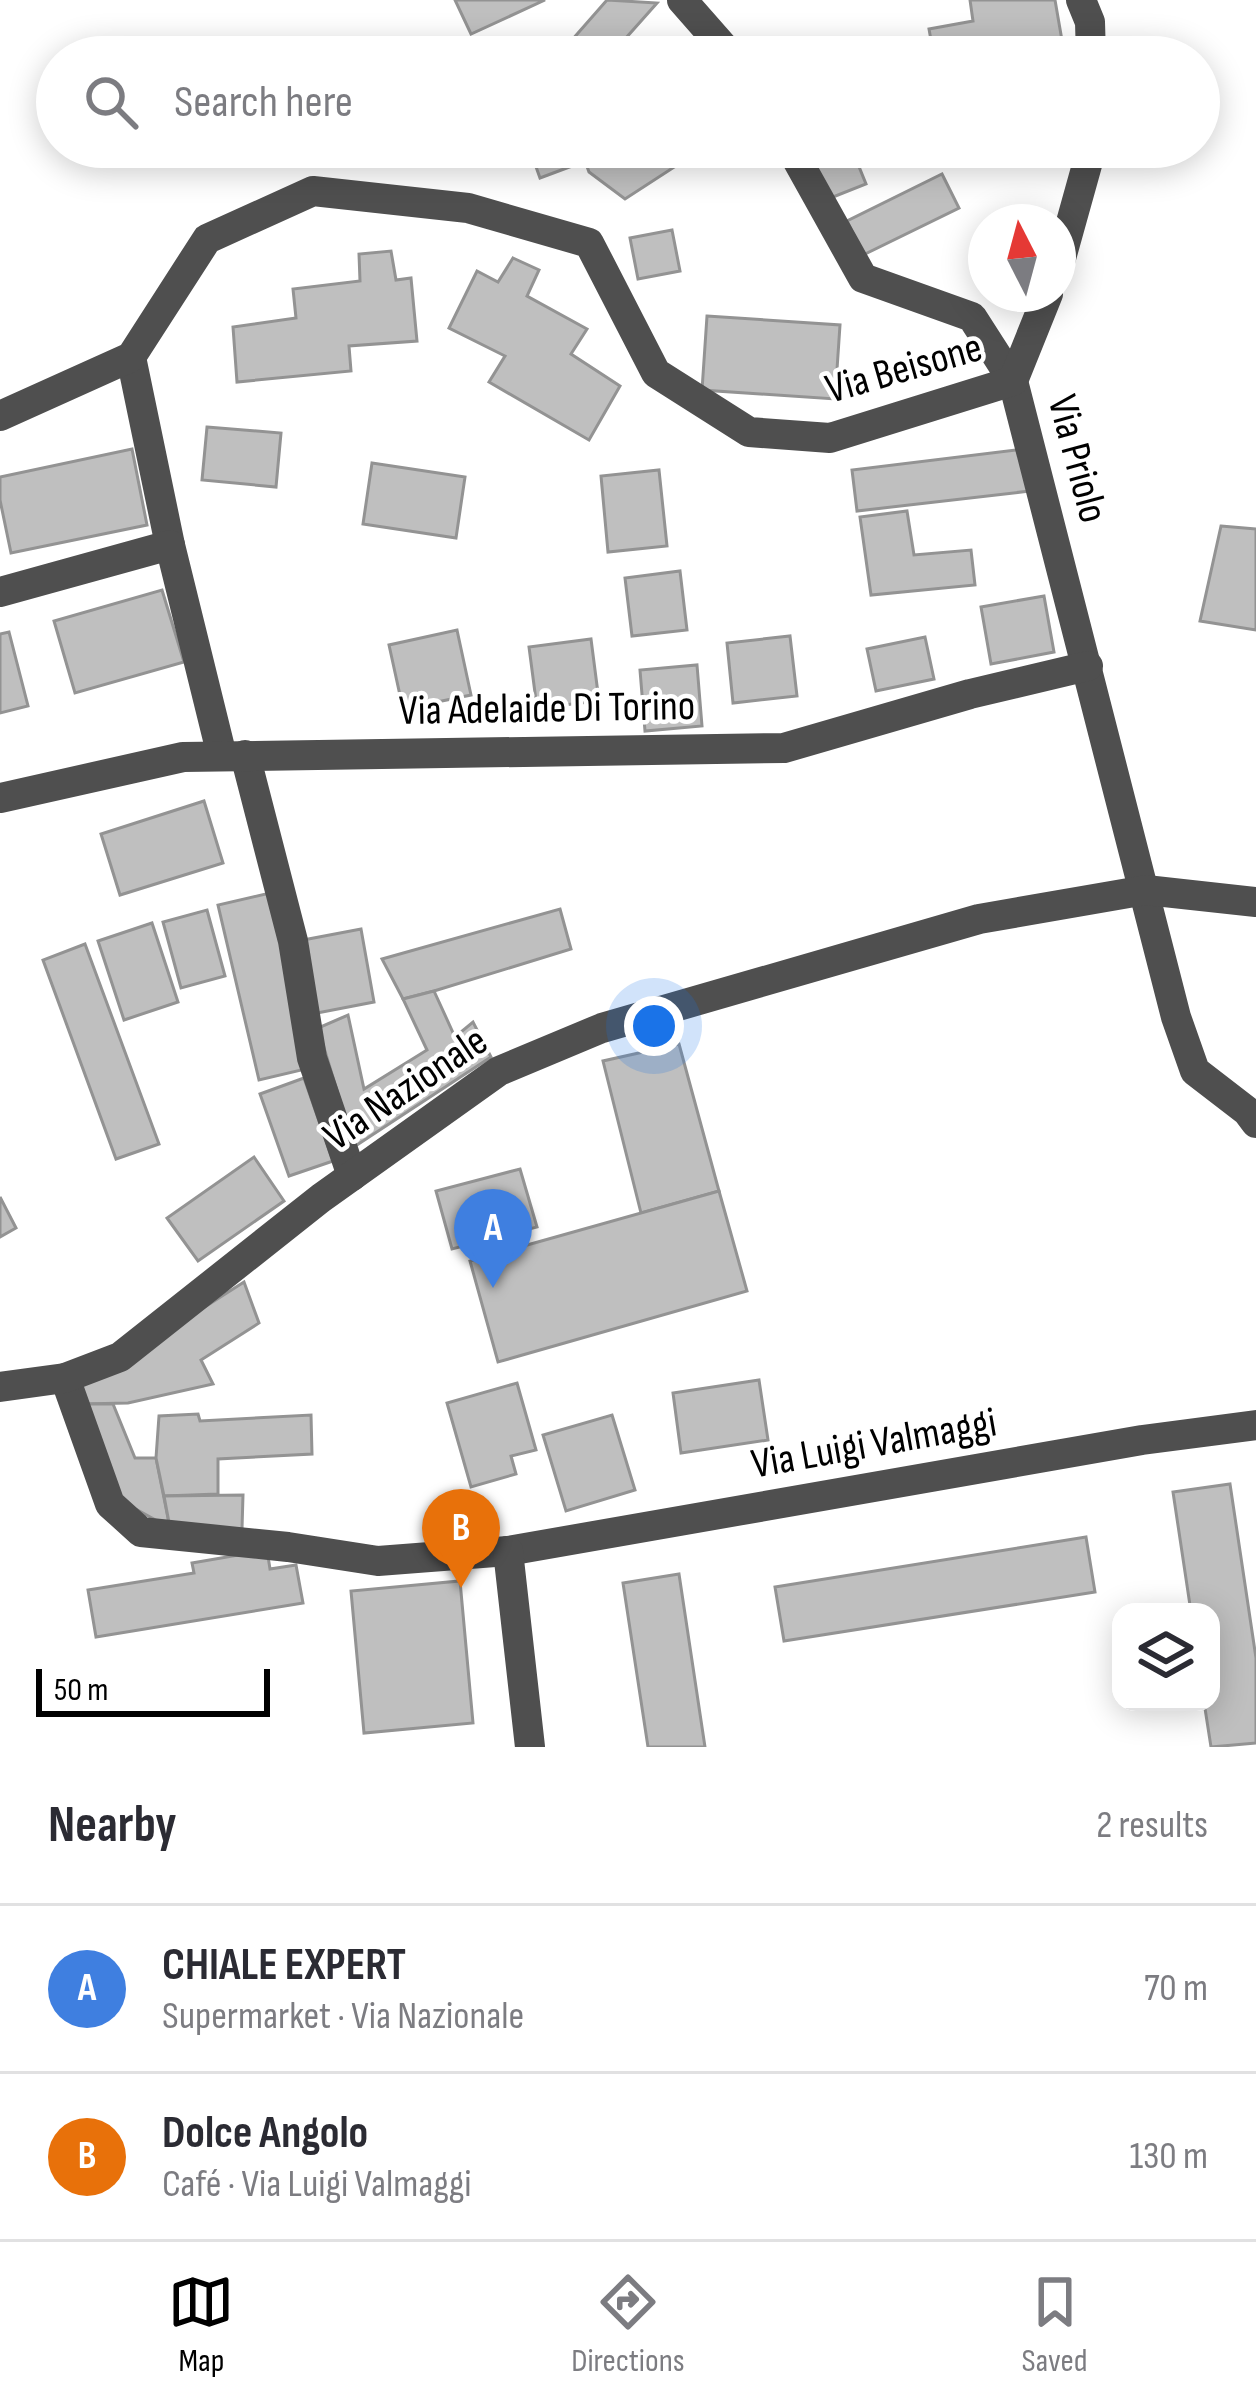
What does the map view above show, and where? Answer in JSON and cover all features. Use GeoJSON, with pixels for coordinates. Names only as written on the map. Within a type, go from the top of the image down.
{"type":"FeatureCollection","features":[{"type":"Feature","properties":{"kind":"street"},"geometry":{"type":"LineString","coordinates":[[682,0],[714,36]]}},
{"type":"Feature","properties":{"kind":"street"},"geometry":{"type":"LineString","coordinates":[[1081,0],[1090,36]]}},
{"type":"Feature","properties":{"kind":"street","name":"Via Priolo"},"geometry":{"type":"LineString","coordinates":[[802,168],[863,278],[972,317],[1013,381],[1176,1017],[1195,1071],[1256,1123]]}},
{"type":"Feature","properties":{"kind":"street"},"geometry":{"type":"LineString","coordinates":[[1076,204],[1085,168]]}},
{"type":"Feature","properties":{"kind":"street","name":"Via Beisone"},"geometry":{"type":"LineString","coordinates":[[131,357],[207,238],[314,191],[468,208],[589,243],[656,373],[748,432],[830,438],[1013,381]]}},
{"type":"Feature","properties":{"kind":"street"},"geometry":{"type":"LineString","coordinates":[[1013,381],[1041,312]]}},
{"type":"Feature","properties":{"kind":"street"},"geometry":{"type":"LineString","coordinates":[[0,416],[131,357],[170,545],[293,941],[313,1058],[352,1176]]}},
{"type":"Feature","properties":{"kind":"street"},"geometry":{"type":"LineString","coordinates":[[0,592],[170,545]]}},
{"type":"Feature","properties":{"kind":"street","name":"Via Adelaide Di Torino"},"geometry":{"type":"LineString","coordinates":[[0,798],[183,757],[784,748],[970,694],[1088,666]]}},
{"type":"Feature","properties":{"kind":"street","name":"Via Nazionale"},"geometry":{"type":"LineString","coordinates":[[0,1387],[65,1378],[120,1357],[352,1176],[500,1071],[602,1028],[979,919],[1146,890],[1256,902]]}},
{"type":"Feature","properties":{"kind":"street","name":"Via Luigi Valmaggi"},"geometry":{"type":"LineString","coordinates":[[65,1378],[110,1504],[141,1532],[378,1562],[508,1551],[1119,1444],[1256,1425]]}},
{"type":"Feature","properties":{"kind":"street"},"geometry":{"type":"LineString","coordinates":[[508,1551],[530,1747]]}},
{"type":"Feature","properties":{"kind":"building"},"geometry":{"type":"Polygon","coordinates":[[[455,0],[545,0],[471,34],[455,0]]]}},
{"type":"Feature","properties":{"kind":"building"},"geometry":{"type":"Polygon","coordinates":[[[607,0],[657,3],[628,36],[575,36],[607,0]]]}},
{"type":"Feature","properties":{"kind":"building"},"geometry":{"type":"Polygon","coordinates":[[[970,0],[1055,0],[1061,36],[930,36],[929,29],[973,21],[970,0]]]}},
{"type":"Feature","properties":{"kind":"building"},"geometry":{"type":"Polygon","coordinates":[[[536,168],[567,168],[540,178],[536,168]]]}},
{"type":"Feature","properties":{"kind":"building"},"geometry":{"type":"Polygon","coordinates":[[[588,168],[673,168],[625,199],[588,168]]]}},
{"type":"Feature","properties":{"kind":"building"},"geometry":{"type":"Polygon","coordinates":[[[815,168],[860,168],[866,184],[828,199],[815,168]]]}},
{"type":"Feature","properties":{"kind":"building"},"geometry":{"type":"Polygon","coordinates":[[[942,174],[959,208],[863,255],[847,221],[942,174]]]}},
{"type":"Feature","properties":{"kind":"building"},"geometry":{"type":"Polygon","coordinates":[[[672,230],[680,271],[638,279],[630,238],[672,230]]]}},
{"type":"Feature","properties":{"kind":"building"},"geometry":{"type":"Polygon","coordinates":[[[391,251],[396,280],[411,278],[417,341],[349,346],[351,371],[237,382],[233,327],[296,318],[293,289],[360,281],[359,254],[391,251]]]}},
{"type":"Feature","properties":{"kind":"building"},"geometry":{"type":"Polygon","coordinates":[[[513,258],[539,270],[527,296],[587,329],[571,354],[620,386],[589,440],[489,382],[505,356],[449,328],[477,271],[498,282],[513,258]]]}},
{"type":"Feature","properties":{"kind":"building"},"geometry":{"type":"Polygon","coordinates":[[[707,316],[840,325],[835,399],[702,390],[707,316]]]}},
{"type":"Feature","properties":{"kind":"building"},"geometry":{"type":"Polygon","coordinates":[[[207,427],[281,433],[276,487],[202,480],[207,427]]]}},
{"type":"Feature","properties":{"kind":"building"},"geometry":{"type":"Polygon","coordinates":[[[132,449],[147,525],[11,553],[0,477],[132,449]]]}},
{"type":"Feature","properties":{"kind":"building"},"geometry":{"type":"Polygon","coordinates":[[[1025,449],[1030,491],[857,511],[852,470],[1025,449]]]}},
{"type":"Feature","properties":{"kind":"building"},"geometry":{"type":"Polygon","coordinates":[[[372,463],[465,477],[456,538],[363,524],[372,463]]]}},
{"type":"Feature","properties":{"kind":"building"},"geometry":{"type":"Polygon","coordinates":[[[659,470],[667,546],[608,552],[601,476],[659,470]]]}},
{"type":"Feature","properties":{"kind":"building"},"geometry":{"type":"Polygon","coordinates":[[[907,511],[914,555],[971,550],[975,585],[871,595],[860,517],[907,511]]]}},
{"type":"Feature","properties":{"kind":"building"},"geometry":{"type":"Polygon","coordinates":[[[1221,526],[1256,529],[1256,630],[1200,621],[1221,526]]]}},
{"type":"Feature","properties":{"kind":"building"},"geometry":{"type":"Polygon","coordinates":[[[680,571],[687,630],[632,636],[625,578],[680,571]]]}},
{"type":"Feature","properties":{"kind":"building"},"geometry":{"type":"Polygon","coordinates":[[[162,590],[184,662],[75,693],[54,621],[162,590]]]}},
{"type":"Feature","properties":{"kind":"building"},"geometry":{"type":"Polygon","coordinates":[[[1044,596],[1054,652],[991,664],[981,607],[1044,596]]]}},
{"type":"Feature","properties":{"kind":"building"},"geometry":{"type":"Polygon","coordinates":[[[457,630],[471,695],[403,709],[389,645],[457,630]]]}},
{"type":"Feature","properties":{"kind":"building"},"geometry":{"type":"Polygon","coordinates":[[[9,632],[28,706],[0,713],[0,634],[9,632]]]}},
{"type":"Feature","properties":{"kind":"building"},"geometry":{"type":"Polygon","coordinates":[[[790,636],[797,696],[733,703],[727,643],[790,636]]]}},
{"type":"Feature","properties":{"kind":"building"},"geometry":{"type":"Polygon","coordinates":[[[925,637],[934,679],[876,691],[867,649],[925,637]]]}},
{"type":"Feature","properties":{"kind":"building"},"geometry":{"type":"Polygon","coordinates":[[[591,639],[599,701],[537,708],[529,647],[591,639]]]}},
{"type":"Feature","properties":{"kind":"building"},"geometry":{"type":"Polygon","coordinates":[[[697,665],[702,726],[645,731],[640,670],[697,665]]]}},
{"type":"Feature","properties":{"kind":"building"},"geometry":{"type":"Polygon","coordinates":[[[204,801],[223,863],[120,895],[101,834],[204,801]]]}},
{"type":"Feature","properties":{"kind":"building"},"geometry":{"type":"Polygon","coordinates":[[[270,893],[310,1068],[259,1080],[218,905],[270,893]]]}},
{"type":"Feature","properties":{"kind":"building"},"geometry":{"type":"Polygon","coordinates":[[[560,909],[571,949],[434,991],[403,999],[382,959],[560,909]]]}},
{"type":"Feature","properties":{"kind":"building"},"geometry":{"type":"Polygon","coordinates":[[[207,910],[225,976],[181,988],[163,922],[207,910]]]}},
{"type":"Feature","properties":{"kind":"building"},"geometry":{"type":"Polygon","coordinates":[[[152,923],[178,1002],[124,1020],[98,941],[152,923]]]}},
{"type":"Feature","properties":{"kind":"building"},"geometry":{"type":"Polygon","coordinates":[[[361,929],[374,1002],[312,1014],[298,941],[361,929]]]}},
{"type":"Feature","properties":{"kind":"building"},"geometry":{"type":"Polygon","coordinates":[[[85,944],[159,1144],[116,1159],[43,960],[85,944]]]}},
{"type":"Feature","properties":{"kind":"building"},"geometry":{"type":"Polygon","coordinates":[[[434,991],[455,1037],[473,1022],[491,1057],[354,1147],[318,1028],[348,1015],[364,1089],[427,1050],[403,999],[434,991]]]}},
{"type":"Feature","properties":{"kind":"building"},"geometry":{"type":"Polygon","coordinates":[[[679,1044],[719,1191],[641,1213],[603,1061],[679,1044]]]}},
{"type":"Feature","properties":{"kind":"building"},"geometry":{"type":"Polygon","coordinates":[[[304,1078],[333,1161],[289,1176],[260,1094],[304,1078]]]}},
{"type":"Feature","properties":{"kind":"building"},"geometry":{"type":"Polygon","coordinates":[[[254,1157],[284,1201],[198,1261],[167,1218],[254,1157]]]}},
{"type":"Feature","properties":{"kind":"building"},"geometry":{"type":"Polygon","coordinates":[[[520,1169],[537,1227],[452,1249],[436,1191],[520,1169]]]}},
{"type":"Feature","properties":{"kind":"building"},"geometry":{"type":"Polygon","coordinates":[[[719,1191],[747,1291],[498,1362],[470,1261],[719,1191]]]}},
{"type":"Feature","properties":{"kind":"building"},"geometry":{"type":"Polygon","coordinates":[[[0,1197],[16,1228],[0,1237],[0,1197]]]}},
{"type":"Feature","properties":{"kind":"building"},"geometry":{"type":"Polygon","coordinates":[[[244,1282],[259,1323],[201,1360],[213,1384],[128,1403],[82,1404],[76,1389],[244,1282]]]}},
{"type":"Feature","properties":{"kind":"building"},"geometry":{"type":"Polygon","coordinates":[[[759,1380],[768,1440],[681,1453],[673,1393],[759,1380]]]}},
{"type":"Feature","properties":{"kind":"building"},"geometry":{"type":"Polygon","coordinates":[[[517,1383],[536,1450],[511,1456],[516,1474],[471,1487],[447,1403],[517,1383]]]}},
{"type":"Feature","properties":{"kind":"building"},"geometry":{"type":"Polygon","coordinates":[[[82,1404],[113,1404],[135,1458],[156,1458],[170,1528],[114,1497],[82,1404]]]}},
{"type":"Feature","properties":{"kind":"building"},"geometry":{"type":"Polygon","coordinates":[[[198,1414],[200,1421],[311,1415],[312,1454],[218,1459],[218,1494],[164,1496],[156,1458],[159,1416],[198,1414]]]}},
{"type":"Feature","properties":{"kind":"building"},"geometry":{"type":"Polygon","coordinates":[[[612,1415],[635,1490],[566,1511],[543,1435],[612,1415]]]}},
{"type":"Feature","properties":{"kind":"building"},"geometry":{"type":"Polygon","coordinates":[[[1230,1484],[1256,1658],[1256,1743],[1211,1747],[1205,1711],[1220,1711],[1220,1603],[1190,1603],[1173,1492],[1230,1484]]]}},
{"type":"Feature","properties":{"kind":"building"},"geometry":{"type":"Polygon","coordinates":[[[243,1495],[242,1529],[170,1528],[164,1496],[243,1495]]]}},
{"type":"Feature","properties":{"kind":"building"},"geometry":{"type":"Polygon","coordinates":[[[1086,1537],[1095,1592],[784,1641],[775,1587],[1086,1537]]]}},
{"type":"Feature","properties":{"kind":"building"},"geometry":{"type":"Polygon","coordinates":[[[267,1550],[270,1569],[296,1565],[303,1603],[96,1637],[88,1590],[194,1573],[192,1563],[267,1550]]]}},
{"type":"Feature","properties":{"kind":"building"},"geometry":{"type":"Polygon","coordinates":[[[679,1574],[705,1747],[648,1747],[623,1583],[679,1574]]]}},
{"type":"Feature","properties":{"kind":"building"},"geometry":{"type":"Polygon","coordinates":[[[460,1581],[473,1723],[364,1733],[351,1591],[460,1581]]]}},
{"type":"Feature","properties":{"kind":"place","name":"CHIALE EXPERT"},"geometry":{"type":"Point","coordinates":[493,1288]}},
{"type":"Feature","properties":{"kind":"place","name":"Dolce Angolo"},"geometry":{"type":"Point","coordinates":[461,1588]}}]}
